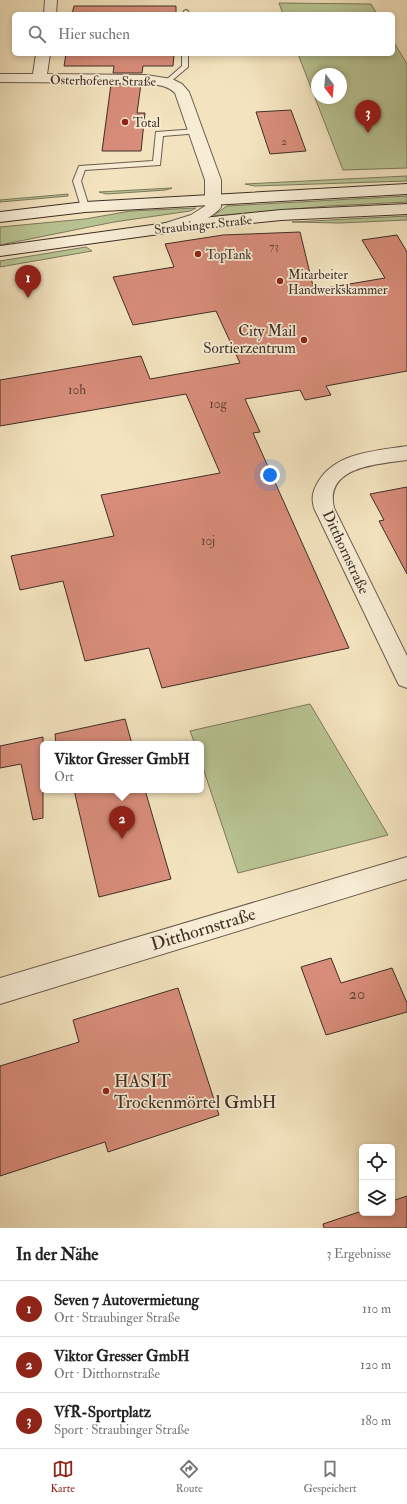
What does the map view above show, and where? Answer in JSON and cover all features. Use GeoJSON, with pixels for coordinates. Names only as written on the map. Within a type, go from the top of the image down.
{"type":"FeatureCollection","features":[{"type":"Feature","properties":{"kind":"street"},"geometry":{"type":"LineString","coordinates":[[50,12],[51,0]]}},
{"type":"Feature","properties":{"kind":"street","name":"Osterhofener Straße"},"geometry":{"type":"LineString","coordinates":[[38,78],[43,56]]}},
{"type":"Feature","properties":{"kind":"street","name":"Osterhofener Straße"},"geometry":{"type":"LineString","coordinates":[[0,78],[146,79],[167,82],[177,86],[182,92],[197,131],[213,180],[213,199]]}},
{"type":"Feature","properties":{"kind":"street","name":"Straubinger Straße"},"geometry":{"type":"LineString","coordinates":[[0,217],[85,207],[407,189]]}},
{"type":"Feature","properties":{"kind":"street"},"geometry":{"type":"LineString","coordinates":[[164,228],[187,222],[207,213],[213,207],[213,199]]}},
{"type":"Feature","properties":{"kind":"street","name":"Straubinger Straße"},"geometry":{"type":"LineString","coordinates":[[0,251],[164,228],[281,216],[407,209]]}},
{"type":"Feature","properties":{"kind":"street","name":"Ditthornstraße"},"geometry":{"type":"LineString","coordinates":[[407,453],[361,461],[344,466],[333,474],[326,482],[322,495],[324,508],[407,679]]}},
{"type":"Feature","properties":{"kind":"street","name":"Ditthornstraße"},"geometry":{"type":"LineString","coordinates":[[0,991],[407,868]]}},
{"type":"Feature","properties":{"kind":"lane"},"geometry":{"type":"LineString","coordinates":[[167,82],[185,67],[185,56]]}},
{"type":"Feature","properties":{"kind":"lane"},"geometry":{"type":"LineString","coordinates":[[85,207],[77,181],[82,168],[157,164],[158,134],[197,131]]}},
{"type":"Feature","properties":{"kind":"green space"},"geometry":{"type":"Polygon","coordinates":[[[279,3],[371,4],[376,12],[282,12],[279,3]]]}},
{"type":"Feature","properties":{"kind":"green space"},"geometry":{"type":"Polygon","coordinates":[[[395,44],[407,64],[407,168],[343,170],[317,104],[347,104],[347,68],[311,68],[311,88],[299,56],[395,56],[395,44]]]}},
{"type":"Feature","properties":{"kind":"green space"},"geometry":{"type":"Polygon","coordinates":[[[407,176],[407,181],[255,186],[245,184],[407,176]]]}},
{"type":"Feature","properties":{"kind":"green space"},"geometry":{"type":"Polygon","coordinates":[[[172,188],[166,190],[107,194],[99,192],[172,188]]]}},
{"type":"Feature","properties":{"kind":"green space"},"geometry":{"type":"Polygon","coordinates":[[[68,194],[68,196],[0,202],[0,200],[68,194]]]}},
{"type":"Feature","properties":{"kind":"green space"},"geometry":{"type":"Polygon","coordinates":[[[407,196],[407,202],[328,206],[214,215],[227,206],[407,196]]]}},
{"type":"Feature","properties":{"kind":"green space"},"geometry":{"type":"Polygon","coordinates":[[[196,208],[190,211],[114,222],[0,245],[0,227],[85,219],[131,211],[196,208]]]}},
{"type":"Feature","properties":{"kind":"green space"},"geometry":{"type":"Polygon","coordinates":[[[407,216],[407,220],[339,223],[292,222],[407,216]]]}},
{"type":"Feature","properties":{"kind":"green space"},"geometry":{"type":"Polygon","coordinates":[[[86,247],[92,251],[0,267],[0,261],[86,247]]]}},
{"type":"Feature","properties":{"kind":"green space"},"geometry":{"type":"Polygon","coordinates":[[[310,704],[388,835],[238,873],[204,771],[204,741],[194,741],[190,731],[310,704]]]}},
{"type":"Feature","properties":{"kind":"building"},"geometry":{"type":"Polygon","coordinates":[[[74,6],[176,6],[176,12],[72,12],[74,6]]]}},
{"type":"Feature","properties":{"kind":"building"},"geometry":{"type":"Polygon","coordinates":[[[66,56],[174,56],[173,66],[143,66],[142,73],[113,73],[114,66],[64,66],[66,56]]]}},
{"type":"Feature","properties":{"kind":"building"},"geometry":{"type":"Polygon","coordinates":[[[111,84],[141,84],[137,113],[145,113],[141,151],[102,151],[111,84]]]}},
{"type":"Feature","properties":{"kind":"building"},"geometry":{"type":"Polygon","coordinates":[[[291,110],[306,151],[270,154],[256,112],[291,110]]]}},
{"type":"Feature","properties":{"kind":"building"},"geometry":{"type":"Polygon","coordinates":[[[300,232],[314,290],[385,278],[362,240],[397,235],[407,252],[407,371],[326,386],[331,395],[305,400],[300,390],[245,399],[260,432],[253,433],[349,648],[162,688],[149,648],[85,661],[63,581],[20,590],[11,556],[114,536],[101,495],[220,473],[186,394],[0,426],[0,380],[141,356],[150,379],[240,363],[216,311],[133,325],[113,277],[174,267],[165,244],[223,235],[300,232]]]}},
{"type":"Feature","properties":{"kind":"building"},"geometry":{"type":"Polygon","coordinates":[[[407,487],[407,574],[379,521],[384,520],[370,494],[407,487]]]}},
{"type":"Feature","properties":{"kind":"building"},"geometry":{"type":"Polygon","coordinates":[[[125,719],[131,741],[56,741],[55,734],[125,719]]]}},
{"type":"Feature","properties":{"kind":"building"},"geometry":{"type":"Polygon","coordinates":[[[43,737],[43,741],[40,741],[40,793],[43,793],[43,818],[33,820],[21,764],[0,768],[0,746],[43,737]]]}},
{"type":"Feature","properties":{"kind":"building"},"geometry":{"type":"Polygon","coordinates":[[[75,793],[146,793],[171,879],[99,897],[75,793]]]}},
{"type":"Feature","properties":{"kind":"building"},"geometry":{"type":"Polygon","coordinates":[[[331,958],[341,983],[392,968],[407,1003],[407,1012],[326,1035],[301,967],[331,958]]]}},
{"type":"Feature","properties":{"kind":"building","name":"HASIT Trockenmörtel GmbH"},"geometry":{"type":"Polygon","coordinates":[[[178,988],[219,1115],[108,1152],[105,1142],[0,1176],[0,1066],[79,1042],[73,1020],[178,988]]]}},
{"type":"Feature","properties":{"kind":"building"},"geometry":{"type":"Polygon","coordinates":[[[407,1196],[407,1228],[324,1228],[323,1224],[359,1212],[359,1216],[395,1216],[395,1200],[407,1196]]]}},
{"type":"Feature","properties":{"kind":"place","name":"Total"},"geometry":{"type":"Point","coordinates":[125,122]}},
{"type":"Feature","properties":{"kind":"place","name":"VfR-Sportplatz"},"geometry":{"type":"Point","coordinates":[368,133]}},
{"type":"Feature","properties":{"kind":"place","name":"TopTank"},"geometry":{"type":"Point","coordinates":[198,254]}},
{"type":"Feature","properties":{"kind":"place","name":"Mitarbeiter Handwerkskammer"},"geometry":{"type":"Point","coordinates":[280,281]}},
{"type":"Feature","properties":{"kind":"place","name":"Seven 7 Autovermietung"},"geometry":{"type":"Point","coordinates":[28,298]}},
{"type":"Feature","properties":{"kind":"place","name":"City Mail Sortierzentrum"},"geometry":{"type":"Point","coordinates":[304,340]}},
{"type":"Feature","properties":{"kind":"place","name":"Viktor Gresser GmbH"},"geometry":{"type":"Point","coordinates":[122,839]}},
{"type":"Feature","properties":{"kind":"place","name":"HASIT Trockenmörtel GmbH"},"geometry":{"type":"Point","coordinates":[106,1091]}}]}
